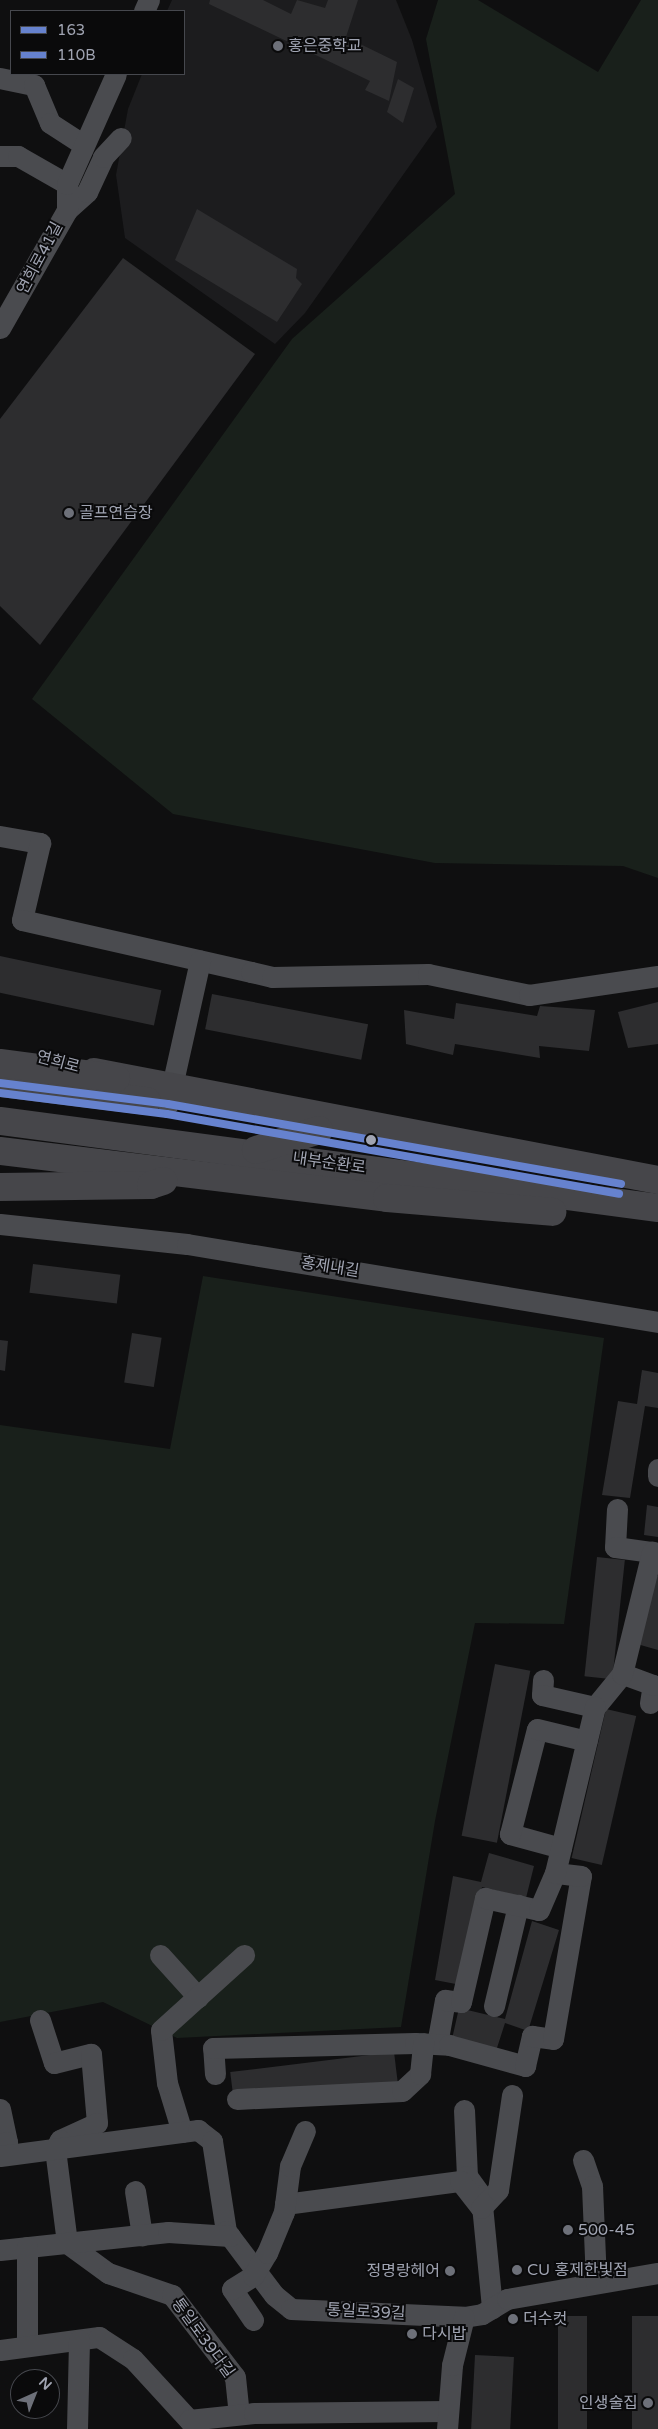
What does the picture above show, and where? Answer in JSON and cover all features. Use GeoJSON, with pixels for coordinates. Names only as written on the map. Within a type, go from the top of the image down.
{"type":"FeatureCollection","features":[{"type":"Feature","properties":{"kind":"main road","name":"연희로"},"geometry":{"type":"LineString","coordinates":[[0,1049],[116,1078]]}},
{"type":"Feature","properties":{"kind":"main road"},"geometry":{"type":"LineString","coordinates":[[0,1063],[116,1078],[170,1095],[658,1180]]}},
{"type":"Feature","properties":{"kind":"main road","name":"연희로"},"geometry":{"type":"LineString","coordinates":[[0,1083],[170,1095],[319,1130],[621,1184],[658,1202]]}},
{"type":"Feature","properties":{"kind":"main road","name":"내부순환로"},"geometry":{"type":"LineString","coordinates":[[0,1121],[658,1208]]}},
{"type":"Feature","properties":{"kind":"main road"},"geometry":{"type":"LineString","coordinates":[[0,1187],[151,1185],[319,1130]]}},
{"type":"Feature","properties":{"kind":"main road","name":"내부순환로"},"geometry":{"type":"LineString","coordinates":[[0,1151],[387,1198],[658,1223]]}},
{"type":"Feature","properties":{"kind":"street","name":"연희로41길"},"geometry":{"type":"LineString","coordinates":[[0,328],[67,210],[67,184],[116,75]]}},
{"type":"Feature","properties":{"kind":"street"},"geometry":{"type":"LineString","coordinates":[[0,78],[34,84],[50,123],[84,144]]}},
{"type":"Feature","properties":{"kind":"street"},"geometry":{"type":"LineString","coordinates":[[67,210],[88,192],[103,157],[121,138]]}},
{"type":"Feature","properties":{"kind":"street"},"geometry":{"type":"LineString","coordinates":[[0,156],[18,156],[67,184]]}},
{"type":"Feature","properties":{"kind":"street"},"geometry":{"type":"LineString","coordinates":[[0,836],[40,843],[22,920],[200,961],[272,976],[428,974],[529,995],[658,976]]}},
{"type":"Feature","properties":{"kind":"street"},"geometry":{"type":"LineString","coordinates":[[170,1095],[200,961]]}},
{"type":"Feature","properties":{"kind":"street","name":"홍제내길"},"geometry":{"type":"LineString","coordinates":[[0,1224],[187,1244],[658,1322]]}},
{"type":"Feature","properties":{"kind":"street"},"geometry":{"type":"LineString","coordinates":[[658,1469],[658,1476]]}},
{"type":"Feature","properties":{"kind":"street"},"geometry":{"type":"LineString","coordinates":[[237,2099],[402,2091],[420,2074],[445,2000],[461,2002],[485,1898],[539,1910],[555,1873],[595,1707],[622,1674],[655,1552],[615,1547],[617,1509]]}},
{"type":"Feature","properties":{"kind":"street"},"geometry":{"type":"LineString","coordinates":[[622,1674],[653,1685],[650,1703]]}},
{"type":"Feature","properties":{"kind":"street"},"geometry":{"type":"LineString","coordinates":[[543,1680],[542,1695],[595,1707]]}},
{"type":"Feature","properties":{"kind":"street"},"geometry":{"type":"LineString","coordinates":[[561,1848],[510,1834],[537,1729],[587,1740]]}},
{"type":"Feature","properties":{"kind":"street"},"geometry":{"type":"LineString","coordinates":[[215,2074],[213,2048],[430,2044],[525,2066],[532,2036],[554,2039],[581,1876],[555,1873]]}},
{"type":"Feature","properties":{"kind":"street"},"geometry":{"type":"LineString","coordinates":[[494,2006],[518,1905]]}},
{"type":"Feature","properties":{"kind":"street"},"geometry":{"type":"LineString","coordinates":[[160,1955],[198,1997]]}},
{"type":"Feature","properties":{"kind":"street"},"geometry":{"type":"LineString","coordinates":[[182,2132],[167,2083],[162,2030],[244,1955]]}},
{"type":"Feature","properties":{"kind":"street"},"geometry":{"type":"LineString","coordinates":[[40,2020],[54,2063],[91,2054],[97,2123],[60,2140],[55,2149],[68,2243]]}},
{"type":"Feature","properties":{"kind":"street"},"geometry":{"type":"LineString","coordinates":[[481,2208],[498,2190],[512,2095]]}},
{"type":"Feature","properties":{"kind":"street"},"geometry":{"type":"LineString","coordinates":[[0,2109],[7,2142],[0,2144]]}},
{"type":"Feature","properties":{"kind":"street"},"geometry":{"type":"LineString","coordinates":[[464,2110],[467,2176],[482,2195],[481,2208],[492,2308]]}},
{"type":"Feature","properties":{"kind":"street","name":"통일로39길"},"geometry":{"type":"LineString","coordinates":[[0,2156],[198,2130],[212,2141],[230,2236],[257,2269],[274,2295],[291,2309],[464,2317],[492,2308],[507,2299],[658,2273]]}},
{"type":"Feature","properties":{"kind":"street"},"geometry":{"type":"LineString","coordinates":[[253,2320],[232,2289],[257,2269],[285,2204],[290,2166],[305,2131]]}},
{"type":"Feature","properties":{"kind":"street"},"geometry":{"type":"LineString","coordinates":[[583,2160],[592,2186],[596,2283]]}},
{"type":"Feature","properties":{"kind":"street"},"geometry":{"type":"LineString","coordinates":[[285,2204],[460,2181],[481,2208]]}},
{"type":"Feature","properties":{"kind":"street"},"geometry":{"type":"LineString","coordinates":[[135,2191],[142,2235]]}},
{"type":"Feature","properties":{"kind":"street"},"geometry":{"type":"LineString","coordinates":[[0,2250],[142,2235],[230,2236]]}},
{"type":"Feature","properties":{"kind":"street","name":"통일로39다길"},"geometry":{"type":"LineString","coordinates":[[68,2243],[108,2273],[172,2295],[235,2377],[239,2414]]}},
{"type":"Feature","properties":{"kind":"street"},"geometry":{"type":"LineString","coordinates":[[27,2247],[27,2346]]}},
{"type":"Feature","properties":{"kind":"street"},"geometry":{"type":"LineString","coordinates":[[0,2350],[99,2337],[133,2359],[188,2420],[239,2414],[448,2420],[464,2317]]}},
{"type":"Feature","properties":{"kind":"street"},"geometry":{"type":"LineString","coordinates":[[76,2429],[80,2340]]}},
{"type":"Feature","properties":{"kind":"shaded area"},"geometry":{"type":"Polygon","coordinates":[[[172,0],[396,0],[412,40],[437,127],[305,313],[275,344],[125,238],[116,175],[128,109],[142,75],[185,75],[185,10],[167,10],[172,0]]]}},
{"type":"Feature","properties":{"kind":"shaded area"},"geometry":{"type":"Polygon","coordinates":[[[438,0],[478,0],[598,72],[641,0],[658,0],[658,878],[623,866],[435,863],[173,814],[32,699],[292,339],[455,194],[426,39],[438,0]]]}},
{"type":"Feature","properties":{"kind":"shaded area"},"geometry":{"type":"Polygon","coordinates":[[[203,1276],[604,1338],[564,1624],[475,1623],[435,1821],[401,2027],[177,2038],[103,2002],[0,2022],[0,1425],[170,1449],[203,1276]]]}},
{"type":"Feature","properties":{"kind":"building"},"geometry":{"type":"Polygon","coordinates":[[[210,0],[263,0],[291,14],[297,0],[325,8],[328,0],[358,0],[346,37],[397,62],[389,101],[365,90],[370,81],[209,4],[210,0]]]}},
{"type":"Feature","properties":{"kind":"building"},"geometry":{"type":"Polygon","coordinates":[[[398,79],[414,88],[403,123],[387,112],[398,79]]]}},
{"type":"Feature","properties":{"kind":"building"},"geometry":{"type":"Polygon","coordinates":[[[197,209],[297,269],[296,278],[302,284],[277,322],[175,260],[197,209]]]}},
{"type":"Feature","properties":{"kind":"building","name":"골프연습장"},"geometry":{"type":"Polygon","coordinates":[[[123,258],[255,354],[40,645],[0,606],[0,419],[123,258]]]}},
{"type":"Feature","properties":{"kind":"building"},"geometry":{"type":"Polygon","coordinates":[[[0,956],[161,990],[154,1026],[0,993],[0,956]]]}},
{"type":"Feature","properties":{"kind":"building"},"geometry":{"type":"Polygon","coordinates":[[[212,994],[368,1024],[361,1060],[205,1029],[212,994]]]}},
{"type":"Feature","properties":{"kind":"building"},"geometry":{"type":"Polygon","coordinates":[[[658,1002],[658,1044],[628,1048],[618,1012],[658,1002]]]}},
{"type":"Feature","properties":{"kind":"building"},"geometry":{"type":"Polygon","coordinates":[[[456,1003],[537,1016],[540,1006],[595,1010],[589,1051],[539,1046],[540,1058],[455,1044],[453,1055],[406,1044],[404,1010],[454,1019],[456,1003]]]}},
{"type":"Feature","properties":{"kind":"building"},"geometry":{"type":"Polygon","coordinates":[[[33,1264],[120,1275],[117,1304],[29,1293],[33,1264]]]}},
{"type":"Feature","properties":{"kind":"building"},"geometry":{"type":"Polygon","coordinates":[[[132,1333],[162,1338],[154,1387],[124,1382],[132,1333]]]}},
{"type":"Feature","properties":{"kind":"building"},"geometry":{"type":"Polygon","coordinates":[[[0,1340],[8,1341],[5,1371],[0,1370],[0,1340]]]}},
{"type":"Feature","properties":{"kind":"building"},"geometry":{"type":"Polygon","coordinates":[[[642,1370],[658,1373],[658,1408],[645,1406],[630,1498],[602,1495],[618,1401],[637,1404],[642,1370]]]}},
{"type":"Feature","properties":{"kind":"building"},"geometry":{"type":"Polygon","coordinates":[[[647,1505],[658,1507],[658,1537],[644,1535],[647,1505]]]}},
{"type":"Feature","properties":{"kind":"building"},"geometry":{"type":"Polygon","coordinates":[[[597,1557],[625,1560],[612,1679],[584,1676],[597,1557]]]}},
{"type":"Feature","properties":{"kind":"building"},"geometry":{"type":"Polygon","coordinates":[[[655,1575],[658,1576],[658,1650],[637,1644],[655,1575]]]}},
{"type":"Feature","properties":{"kind":"building"},"geometry":{"type":"Polygon","coordinates":[[[495,1664],[530,1671],[497,1843],[462,1836],[495,1664]]]}},
{"type":"Feature","properties":{"kind":"building"},"geometry":{"type":"Polygon","coordinates":[[[606,1709],[636,1716],[602,1865],[572,1858],[606,1709]]]}},
{"type":"Feature","properties":{"kind":"building"},"geometry":{"type":"Polygon","coordinates":[[[489,1853],[534,1866],[526,1898],[482,1887],[461,1985],[435,1980],[453,1876],[481,1882],[489,1853]]]}},
{"type":"Feature","properties":{"kind":"building"},"geometry":{"type":"Polygon","coordinates":[[[532,1921],[559,1930],[528,2031],[505,2023],[496,2051],[452,2039],[459,2008],[505,2019],[532,1921]]]}},
{"type":"Feature","properties":{"kind":"building"},"geometry":{"type":"Polygon","coordinates":[[[394,2052],[398,2083],[234,2103],[230,2072],[394,2052]]]}},
{"type":"Feature","properties":{"kind":"building"},"geometry":{"type":"Polygon","coordinates":[[[558,2316],[587,2316],[587,2429],[558,2429],[558,2316]]]}},
{"type":"Feature","properties":{"kind":"building"},"geometry":{"type":"Polygon","coordinates":[[[632,2316],[658,2316],[658,2429],[632,2429],[632,2316]]]}},
{"type":"Feature","properties":{"kind":"building"},"geometry":{"type":"Polygon","coordinates":[[[475,2355],[514,2357],[510,2429],[471,2429],[475,2355]]]}},
{"type":"Feature","properties":{"kind":"transit line","name":"163"},"geometry":{"type":"LineString","coordinates":[[0,1083],[168,1104],[621,1184]]}},
{"type":"Feature","properties":{"kind":"transit line","name":"110B"},"geometry":{"type":"LineString","coordinates":[[0,1093],[167,1114],[619,1194]]}},
{"type":"Feature","properties":{"kind":"place","name":"홍은중학교"},"geometry":{"type":"Point","coordinates":[278,46]}},
{"type":"Feature","properties":{"kind":"place","name":"골프연습장"},"geometry":{"type":"Point","coordinates":[69,513]}},
{"type":"Feature","properties":{"kind":"place","name":"500-45"},"geometry":{"type":"Point","coordinates":[568,2230]}},
{"type":"Feature","properties":{"kind":"place","name":"CU 홍제한빛점"},"geometry":{"type":"Point","coordinates":[517,2270]}},
{"type":"Feature","properties":{"kind":"place","name":"정명랑헤어"},"geometry":{"type":"Point","coordinates":[450,2271]}},
{"type":"Feature","properties":{"kind":"place","name":"더수컷"},"geometry":{"type":"Point","coordinates":[513,2319]}},
{"type":"Feature","properties":{"kind":"place","name":"다시밥"},"geometry":{"type":"Point","coordinates":[412,2334]}},
{"type":"Feature","properties":{"kind":"place","name":"인생술집"},"geometry":{"type":"Point","coordinates":[648,2403]}}]}
